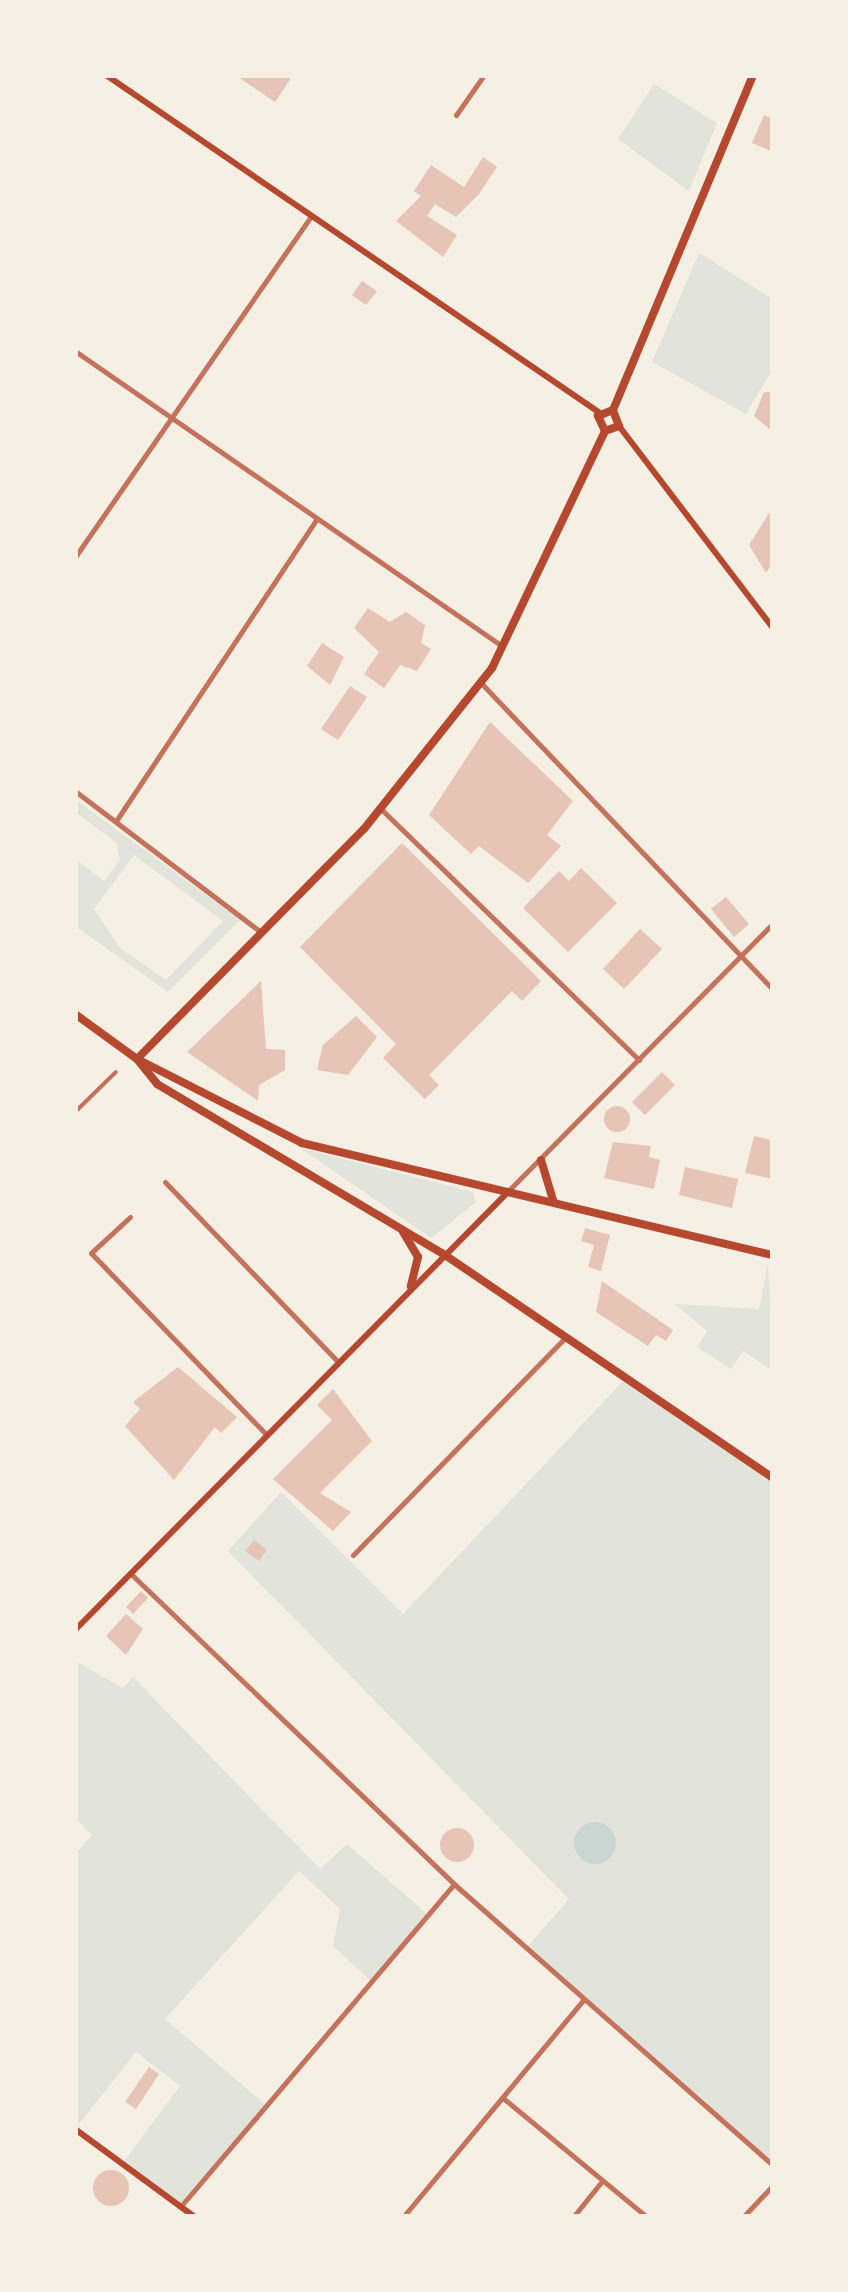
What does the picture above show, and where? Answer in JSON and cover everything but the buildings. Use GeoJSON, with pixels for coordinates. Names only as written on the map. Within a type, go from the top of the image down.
{"type":"FeatureCollection","features":[{"type":"Feature","properties":{"kind":"main road"},"geometry":{"type":"LineString","coordinates":[[106,75],[600,413],[605,431],[504,647],[482,684],[381,809],[137,1059]]}},
{"type":"Feature","properties":{"kind":"main road"},"geometry":{"type":"LineString","coordinates":[[753,75],[613,410],[619,426],[770,616],[773,628]]}},
{"type":"Feature","properties":{"kind":"main road"},"geometry":{"type":"LineString","coordinates":[[600,413],[613,410]]}},
{"type":"Feature","properties":{"kind":"main road"},"geometry":{"type":"LineString","coordinates":[[605,431],[619,426]]}},
{"type":"Feature","properties":{"kind":"main road"},"geometry":{"type":"LineString","coordinates":[[75,1014],[137,1059],[302,1143],[773,1255]]}},
{"type":"Feature","properties":{"kind":"main road"},"geometry":{"type":"LineString","coordinates":[[137,1059],[157,1084],[442,1253],[773,1478]]}},
{"type":"Feature","properties":{"kind":"main road"},"geometry":{"type":"LineString","coordinates":[[540,1160],[540,1181],[556,1204]]}},
{"type":"Feature","properties":{"kind":"main road"},"geometry":{"type":"LineString","coordinates":[[75,1630],[442,1253],[508,1192]]}},
{"type":"Feature","properties":{"kind":"main road"},"geometry":{"type":"LineString","coordinates":[[397,1225],[418,1258],[410,1286]]}},
{"type":"Feature","properties":{"kind":"main road"},"geometry":{"type":"LineString","coordinates":[[75,2130],[194,2217]]}},
{"type":"Feature","properties":{"kind":"street"},"geometry":{"type":"LineString","coordinates":[[456,115],[484,75]]}},
{"type":"Feature","properties":{"kind":"street"},"geometry":{"type":"LineString","coordinates":[[75,557],[310,216]]}},
{"type":"Feature","properties":{"kind":"street"},"geometry":{"type":"LineString","coordinates":[[75,351],[504,647]]}},
{"type":"Feature","properties":{"kind":"street"},"geometry":{"type":"LineString","coordinates":[[116,822],[316,519]]}},
{"type":"Feature","properties":{"kind":"street"},"geometry":{"type":"LineString","coordinates":[[482,684],[773,990]]}},
{"type":"Feature","properties":{"kind":"street"},"geometry":{"type":"LineString","coordinates":[[75,791],[261,932]]}},
{"type":"Feature","properties":{"kind":"street"},"geometry":{"type":"LineString","coordinates":[[381,809],[638,1060]]}},
{"type":"Feature","properties":{"kind":"street"},"geometry":{"type":"LineString","coordinates":[[508,1192],[773,923]]}},
{"type":"Feature","properties":{"kind":"street"},"geometry":{"type":"LineString","coordinates":[[75,1112],[116,1072]]}},
{"type":"Feature","properties":{"kind":"street"},"geometry":{"type":"LineString","coordinates":[[165,1182],[337,1361]]}},
{"type":"Feature","properties":{"kind":"street"},"geometry":{"type":"LineString","coordinates":[[130,1217],[91,1253],[266,1434]]}},
{"type":"Feature","properties":{"kind":"street"},"geometry":{"type":"LineString","coordinates":[[353,1555],[566,1337]]}},
{"type":"Feature","properties":{"kind":"street"},"geometry":{"type":"LineString","coordinates":[[131,1574],[454,1884],[773,2166]]}},
{"type":"Feature","properties":{"kind":"street"},"geometry":{"type":"LineString","coordinates":[[180,2206],[454,1884]]}},
{"type":"Feature","properties":{"kind":"street"},"geometry":{"type":"LineString","coordinates":[[403,2217],[584,2000]]}},
{"type":"Feature","properties":{"kind":"street"},"geometry":{"type":"LineString","coordinates":[[502,2097],[647,2217]]}},
{"type":"Feature","properties":{"kind":"street"},"geometry":{"type":"LineString","coordinates":[[572,2217],[602,2181]]}},
{"type":"Feature","properties":{"kind":"street"},"geometry":{"type":"LineString","coordinates":[[743,2217],[773,2185]]}},
{"type":"Feature","properties":{"kind":"shaded area"},"geometry":{"type":"Polygon","coordinates":[[[654,84],[717,123],[689,191],[618,139],[654,84]]]}},
{"type":"Feature","properties":{"kind":"shaded area"},"geometry":{"type":"Polygon","coordinates":[[[699,253],[773,299],[773,368],[746,414],[652,362],[699,253]]]}},
{"type":"Feature","properties":{"kind":"shaded area"},"geometry":{"type":"Polygon","coordinates":[[[75,799],[240,920],[168,992],[75,926],[75,859],[104,881],[120,860],[116,842],[75,812],[75,799]],[[134,855],[94,909],[120,948],[166,980],[223,921],[134,855]]]}},
{"type":"Feature","properties":{"kind":"shaded area"},"geometry":{"type":"Polygon","coordinates":[[[300,1148],[473,1192],[476,1202],[431,1238],[300,1148]]]}},
{"type":"Feature","properties":{"kind":"shaded area"},"geometry":{"type":"Polygon","coordinates":[[[768,1264],[773,1371],[743,1351],[731,1369],[697,1347],[707,1331],[675,1304],[759,1309],[768,1264]]]}},
{"type":"Feature","properties":{"kind":"shaded area"},"geometry":{"type":"Polygon","coordinates":[[[626,1378],[773,1478],[773,2165],[527,1947],[569,1899],[228,1551],[281,1492],[403,1614],[626,1378]]]}},
{"type":"Feature","properties":{"kind":"shaded area"},"geometry":{"type":"Polygon","coordinates":[[[75,1661],[123,1688],[133,1677],[320,1869],[347,1844],[427,1914],[371,1981],[333,1946],[340,1909],[299,1871],[165,2019],[266,2105],[181,2206],[122,2164],[180,2086],[136,2052],[75,2129],[75,1854],[92,1835],[75,1818],[75,1661]]]}},
{"type":"Feature","properties":{"kind":"shaded area"},"geometry":{"type":"Polygon","coordinates":[[[595,1822],[610,1828],[616,1843],[610,1858],[595,1864],[580,1858],[574,1843],[580,1828],[595,1822]]]}}]}
